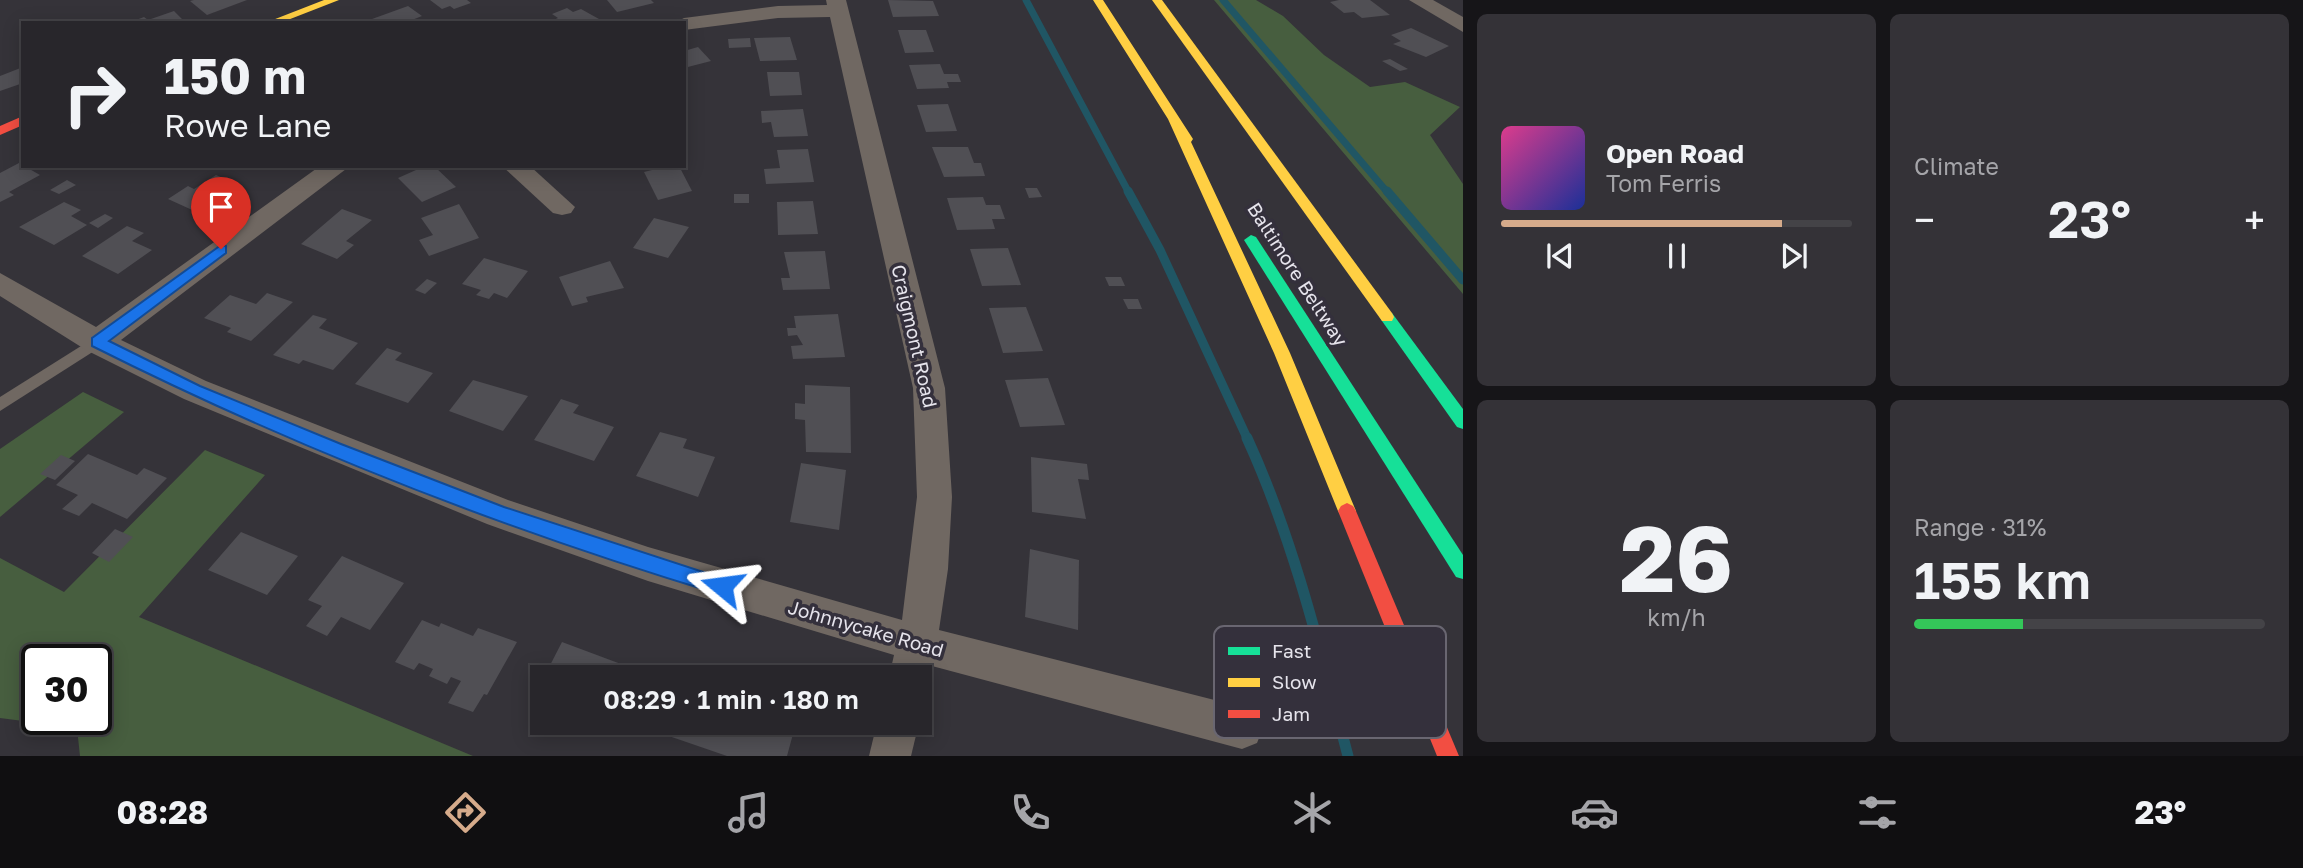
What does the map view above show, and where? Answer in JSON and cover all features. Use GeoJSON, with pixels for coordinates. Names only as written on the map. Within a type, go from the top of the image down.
{"type":"FeatureCollection","features":[{"type":"Feature","properties":{"kind":"main road"},"geometry":{"type":"LineString","coordinates":[[276,21],[334,0]]}},
{"type":"Feature","properties":{"kind":"main road","name":"Baltimore Beltway"},"geometry":{"type":"LineString","coordinates":[[1098,0],[1463,571]]}},
{"type":"Feature","properties":{"kind":"main road"},"geometry":{"type":"LineString","coordinates":[[1157,0],[1463,422]]}},
{"type":"Feature","properties":{"kind":"main road"},"geometry":{"type":"LineString","coordinates":[[1174,119],[1282,353],[1394,626]]}},
{"type":"Feature","properties":{"kind":"main road"},"geometry":{"type":"LineString","coordinates":[[0,131],[21,122]]}},
{"type":"Feature","properties":{"kind":"main road"},"geometry":{"type":"LineString","coordinates":[[1321,225],[1436,356]]}},
{"type":"Feature","properties":{"kind":"main road"},"geometry":{"type":"LineString","coordinates":[[1441,738],[1448,756]]}},
{"type":"Feature","properties":{"kind":"street"},"geometry":{"type":"LineString","coordinates":[[1419,0],[1463,26]]}},
{"type":"Feature","properties":{"kind":"street"},"geometry":{"type":"LineString","coordinates":[[686,24],[837,5]]}},
{"type":"Feature","properties":{"kind":"street","name":"Craigmont Road"},"geometry":{"type":"LineString","coordinates":[[837,5],[929,388],[937,441],[937,504],[913,660]]}},
{"type":"Feature","properties":{"kind":"street"},"geometry":{"type":"LineString","coordinates":[[97,342],[283,203],[335,168]]}},
{"type":"Feature","properties":{"kind":"street"},"geometry":{"type":"LineString","coordinates":[[516,168],[562,207]]}},
{"type":"Feature","properties":{"kind":"street","name":"Johnnycake Road"},"geometry":{"type":"LineString","coordinates":[[0,283],[97,342],[195,390],[500,513],[913,660],[1214,722]]}},
{"type":"Feature","properties":{"kind":"street"},"geometry":{"type":"LineString","coordinates":[[890,756],[895,735]]}},
{"type":"Feature","properties":{"kind":"lane"},"geometry":{"type":"LineString","coordinates":[[0,405],[97,342]]}},
{"type":"Feature","properties":{"kind":"green space"},"geometry":{"type":"Polygon","coordinates":[[[1214,0],[1256,0],[1283,16],[1324,55],[1370,87],[1405,82],[1460,107],[1430,135],[1463,184],[1463,294],[1214,0]]]}},
{"type":"Feature","properties":{"kind":"green space"},"geometry":{"type":"Polygon","coordinates":[[[83,392],[124,412],[0,517],[0,449],[83,392]]]}},
{"type":"Feature","properties":{"kind":"green space"},"geometry":{"type":"Polygon","coordinates":[[[205,450],[265,475],[139,617],[473,756],[80,756],[78,735],[112,735],[112,644],[21,644],[21,721],[0,718],[0,558],[64,592],[205,450]]]}},
{"type":"Feature","properties":{"kind":"building"},"geometry":{"type":"Polygon","coordinates":[[[247,0],[207,15],[190,1],[247,0]]]}},
{"type":"Feature","properties":{"kind":"building"},"geometry":{"type":"Polygon","coordinates":[[[430,0],[467,0],[471,3],[454,9],[450,6],[442,9],[430,0]]]}},
{"type":"Feature","properties":{"kind":"building"},"geometry":{"type":"Polygon","coordinates":[[[607,0],[651,0],[654,3],[617,12],[607,0]]]}},
{"type":"Feature","properties":{"kind":"building"},"geometry":{"type":"Polygon","coordinates":[[[888,0],[933,1],[939,16],[893,17],[888,0]]]}},
{"type":"Feature","properties":{"kind":"building"},"geometry":{"type":"Polygon","coordinates":[[[1370,0],[1390,15],[1362,18],[1354,12],[1344,13],[1330,2],[1370,0]]]}},
{"type":"Feature","properties":{"kind":"building"},"geometry":{"type":"Polygon","coordinates":[[[408,6],[422,16],[413,21],[372,19],[408,6]]]}},
{"type":"Feature","properties":{"kind":"building"},"geometry":{"type":"Polygon","coordinates":[[[567,8],[573,12],[581,9],[599,19],[551,21],[558,18],[552,14],[567,8]]]}},
{"type":"Feature","properties":{"kind":"building"},"geometry":{"type":"Polygon","coordinates":[[[174,11],[184,21],[133,21],[144,17],[148,20],[174,11]]]}},
{"type":"Feature","properties":{"kind":"building"},"geometry":{"type":"Polygon","coordinates":[[[1411,28],[1449,46],[1426,57],[1393,44],[1401,41],[1391,35],[1411,28]]]}},
{"type":"Feature","properties":{"kind":"building"},"geometry":{"type":"Polygon","coordinates":[[[898,30],[926,30],[934,52],[905,53],[898,30]]]}},
{"type":"Feature","properties":{"kind":"building"},"geometry":{"type":"Polygon","coordinates":[[[790,37],[797,60],[760,61],[754,38],[790,37]]]}},
{"type":"Feature","properties":{"kind":"building"},"geometry":{"type":"Polygon","coordinates":[[[750,38],[751,47],[729,48],[728,39],[750,38]]]}},
{"type":"Feature","properties":{"kind":"building"},"geometry":{"type":"Polygon","coordinates":[[[698,47],[711,61],[686,67],[686,50],[698,47]]]}},
{"type":"Feature","properties":{"kind":"building"},"geometry":{"type":"Polygon","coordinates":[[[1390,59],[1408,69],[1400,71],[1382,61],[1390,59]]]}},
{"type":"Feature","properties":{"kind":"building"},"geometry":{"type":"Polygon","coordinates":[[[940,64],[944,74],[958,74],[961,82],[947,82],[949,88],[917,89],[909,65],[940,64]]]}},
{"type":"Feature","properties":{"kind":"building"},"geometry":{"type":"Polygon","coordinates":[[[21,68],[21,84],[0,91],[0,76],[21,68]]]}},
{"type":"Feature","properties":{"kind":"building"},"geometry":{"type":"Polygon","coordinates":[[[767,72],[799,72],[802,95],[770,96],[767,72]]]}},
{"type":"Feature","properties":{"kind":"building"},"geometry":{"type":"Polygon","coordinates":[[[948,104],[957,131],[926,132],[917,105],[948,104]]]}},
{"type":"Feature","properties":{"kind":"building"},"geometry":{"type":"Polygon","coordinates":[[[803,109],[808,136],[774,137],[771,122],[762,123],[761,111],[803,109]]]}},
{"type":"Feature","properties":{"kind":"building"},"geometry":{"type":"Polygon","coordinates":[[[932,147],[968,147],[974,163],[981,163],[985,176],[944,177],[932,147]]]}},
{"type":"Feature","properties":{"kind":"building"},"geometry":{"type":"Polygon","coordinates":[[[808,149],[814,182],[766,184],[764,169],[780,168],[777,150],[808,149]]]}},
{"type":"Feature","properties":{"kind":"building"},"geometry":{"type":"Polygon","coordinates":[[[19,163],[21,168],[28,168],[40,175],[9,192],[14,195],[0,202],[0,173],[19,163]]]}},
{"type":"Feature","properties":{"kind":"building"},"geometry":{"type":"Polygon","coordinates":[[[420,168],[436,168],[456,187],[422,202],[398,178],[420,168]]]}},
{"type":"Feature","properties":{"kind":"building"},"geometry":{"type":"Polygon","coordinates":[[[660,168],[680,168],[692,191],[658,200],[644,172],[660,168]]]}},
{"type":"Feature","properties":{"kind":"building"},"geometry":{"type":"Polygon","coordinates":[[[216,175],[242,186],[201,214],[168,199],[188,186],[194,189],[216,175]]]}},
{"type":"Feature","properties":{"kind":"building"},"geometry":{"type":"Polygon","coordinates":[[[67,180],[76,185],[59,194],[50,190],[67,180]]]}},
{"type":"Feature","properties":{"kind":"building"},"geometry":{"type":"Polygon","coordinates":[[[1025,188],[1037,188],[1042,197],[1029,198],[1025,188]]]}},
{"type":"Feature","properties":{"kind":"building"},"geometry":{"type":"Polygon","coordinates":[[[734,194],[749,194],[749,203],[734,203],[734,194]]]}},
{"type":"Feature","properties":{"kind":"building"},"geometry":{"type":"Polygon","coordinates":[[[983,197],[986,205],[1000,205],[1005,219],[992,219],[995,229],[957,230],[947,198],[983,197]]]}},
{"type":"Feature","properties":{"kind":"building"},"geometry":{"type":"Polygon","coordinates":[[[813,201],[818,234],[778,235],[777,202],[813,201]]]}},
{"type":"Feature","properties":{"kind":"building"},"geometry":{"type":"Polygon","coordinates":[[[64,202],[81,210],[71,216],[87,225],[54,245],[19,227],[64,202]]]}},
{"type":"Feature","properties":{"kind":"building"},"geometry":{"type":"Polygon","coordinates":[[[459,204],[479,238],[429,256],[419,240],[433,235],[421,218],[459,204]]]}},
{"type":"Feature","properties":{"kind":"building"},"geometry":{"type":"Polygon","coordinates":[[[342,209],[372,220],[346,241],[354,245],[337,259],[301,244],[342,209]]]}},
{"type":"Feature","properties":{"kind":"building"},"geometry":{"type":"Polygon","coordinates":[[[105,214],[113,218],[98,228],[89,223],[105,214]]]}},
{"type":"Feature","properties":{"kind":"building"},"geometry":{"type":"Polygon","coordinates":[[[654,218],[689,227],[668,258],[633,248],[654,218]]]}},
{"type":"Feature","properties":{"kind":"building"},"geometry":{"type":"Polygon","coordinates":[[[127,226],[144,233],[132,241],[152,250],[118,274],[82,256],[127,226]]]}},
{"type":"Feature","properties":{"kind":"building"},"geometry":{"type":"Polygon","coordinates":[[[1008,248],[1021,285],[982,286],[970,249],[1008,248]]]}},
{"type":"Feature","properties":{"kind":"building"},"geometry":{"type":"Polygon","coordinates":[[[825,251],[830,289],[783,290],[781,278],[790,278],[784,252],[825,251]]]}},
{"type":"Feature","properties":{"kind":"building"},"geometry":{"type":"Polygon","coordinates":[[[484,258],[528,271],[507,298],[494,293],[489,299],[476,295],[481,290],[462,284],[484,258]]]}},
{"type":"Feature","properties":{"kind":"building"},"geometry":{"type":"Polygon","coordinates":[[[610,261],[624,288],[586,297],[588,302],[572,306],[559,277],[610,261]]]}},
{"type":"Feature","properties":{"kind":"building"},"geometry":{"type":"Polygon","coordinates":[[[1105,277],[1121,277],[1125,286],[1109,286],[1105,277]]]}},
{"type":"Feature","properties":{"kind":"building"},"geometry":{"type":"Polygon","coordinates":[[[427,279],[437,283],[425,294],[415,290],[427,279]]]}},
{"type":"Feature","properties":{"kind":"building"},"geometry":{"type":"Polygon","coordinates":[[[267,293],[293,302],[251,341],[227,332],[231,328],[204,318],[230,295],[256,304],[267,293]]]}},
{"type":"Feature","properties":{"kind":"building"},"geometry":{"type":"Polygon","coordinates":[[[1123,299],[1138,299],[1142,309],[1128,309],[1123,299]]]}},
{"type":"Feature","properties":{"kind":"building"},"geometry":{"type":"Polygon","coordinates":[[[1026,307],[1043,351],[1003,353],[989,308],[1026,307]]]}},
{"type":"Feature","properties":{"kind":"building"},"geometry":{"type":"Polygon","coordinates":[[[838,314],[845,357],[793,359],[791,346],[803,345],[797,335],[788,336],[787,328],[796,328],[794,316],[838,314]]]}},
{"type":"Feature","properties":{"kind":"building"},"geometry":{"type":"Polygon","coordinates":[[[313,315],[327,319],[319,328],[358,343],[333,370],[303,360],[299,364],[273,355],[313,315]]]}},
{"type":"Feature","properties":{"kind":"building"},"geometry":{"type":"Polygon","coordinates":[[[387,348],[402,353],[395,360],[433,373],[408,403],[355,384],[387,348]]]}},
{"type":"Feature","properties":{"kind":"building"},"geometry":{"type":"Polygon","coordinates":[[[1048,378],[1065,425],[1020,427],[1005,380],[1048,378]]]}},
{"type":"Feature","properties":{"kind":"building"},"geometry":{"type":"Polygon","coordinates":[[[473,380],[528,396],[503,431],[449,411],[473,380]]]}},
{"type":"Feature","properties":{"kind":"building"},"geometry":{"type":"Polygon","coordinates":[[[805,385],[850,387],[851,453],[806,452],[805,420],[795,419],[795,403],[805,404],[805,385]]]}},
{"type":"Feature","properties":{"kind":"building"},"geometry":{"type":"Polygon","coordinates":[[[561,399],[579,405],[573,413],[614,427],[594,461],[534,440],[561,399]]]}},
{"type":"Feature","properties":{"kind":"building"},"geometry":{"type":"Polygon","coordinates":[[[660,432],[687,439],[683,448],[715,457],[698,497],[636,476],[660,432]]]}},
{"type":"Feature","properties":{"kind":"building"},"geometry":{"type":"Polygon","coordinates":[[[88,454],[137,475],[144,468],[167,478],[127,519],[92,503],[79,516],[62,509],[78,495],[56,485],[88,454]]]}},
{"type":"Feature","properties":{"kind":"building"},"geometry":{"type":"Polygon","coordinates":[[[61,455],[75,461],[55,480],[40,474],[61,455]]]}},
{"type":"Feature","properties":{"kind":"building"},"geometry":{"type":"Polygon","coordinates":[[[1031,457],[1087,464],[1089,480],[1078,479],[1086,519],[1032,512],[1031,457]]]}},
{"type":"Feature","properties":{"kind":"building"},"geometry":{"type":"Polygon","coordinates":[[[801,463],[846,470],[839,530],[790,522],[801,463]]]}},
{"type":"Feature","properties":{"kind":"building"},"geometry":{"type":"Polygon","coordinates":[[[115,529],[133,537],[109,562],[92,553],[115,529]]]}},
{"type":"Feature","properties":{"kind":"building"},"geometry":{"type":"Polygon","coordinates":[[[241,532],[298,556],[267,595],[208,570],[241,532]]]}},
{"type":"Feature","properties":{"kind":"building"},"geometry":{"type":"Polygon","coordinates":[[[1030,549],[1079,560],[1078,630],[1025,617],[1030,549]]]}},
{"type":"Feature","properties":{"kind":"building"},"geometry":{"type":"Polygon","coordinates":[[[342,556],[404,583],[370,630],[341,617],[327,636],[306,626],[322,606],[308,600],[342,556]]]}},
{"type":"Feature","properties":{"kind":"building"},"geometry":{"type":"Polygon","coordinates":[[[422,620],[439,627],[441,623],[473,636],[478,628],[517,642],[487,695],[484,694],[473,712],[448,703],[461,681],[451,677],[447,684],[429,676],[433,669],[419,663],[414,670],[395,662],[422,620]]]}},
{"type":"Feature","properties":{"kind":"building"},"geometry":{"type":"Polygon","coordinates":[[[562,642],[624,665],[550,665],[562,642]]]}},
{"type":"Feature","properties":{"kind":"building"},"geometry":{"type":"Polygon","coordinates":[[[666,735],[793,735],[787,756],[727,756],[666,735]]]}},
{"type":"Feature","properties":{"kind":"waterway"},"geometry":{"type":"LineString","coordinates":[[1026,0],[1129,193]]}},
{"type":"Feature","properties":{"kind":"waterway"},"geometry":{"type":"LineString","coordinates":[[1223,0],[1388,193]]}},
{"type":"Feature","properties":{"kind":"waterway"},"geometry":{"type":"LineString","coordinates":[[1128,191],[1160,250],[1248,440]]}},
{"type":"Feature","properties":{"kind":"waterway"},"geometry":{"type":"LineString","coordinates":[[1387,191],[1463,280]]}},
{"type":"Feature","properties":{"kind":"waterway"},"geometry":{"type":"LineString","coordinates":[[1247,438],[1292,554],[1313,626]]}},
{"type":"Feature","properties":{"kind":"waterway"},"geometry":{"type":"LineString","coordinates":[[1343,738],[1348,756]]}},
{"type":"Feature","properties":{"kind":"traffic: fast"},"geometry":{"type":"LineString","coordinates":[[1251,240],[1463,571]]}},
{"type":"Feature","properties":{"kind":"traffic: fast"},"geometry":{"type":"LineString","coordinates":[[1387,317],[1463,422]]}},
{"type":"Feature","properties":{"kind":"traffic: slow"},"geometry":{"type":"LineString","coordinates":[[276,21],[334,0]]}},
{"type":"Feature","properties":{"kind":"traffic: slow"},"geometry":{"type":"LineString","coordinates":[[1098,0],[1187,139]]}},
{"type":"Feature","properties":{"kind":"traffic: slow"},"geometry":{"type":"LineString","coordinates":[[1157,0],[1387,317]]}},
{"type":"Feature","properties":{"kind":"traffic: slow"},"geometry":{"type":"LineString","coordinates":[[1174,119],[1282,353],[1347,511]]}},
{"type":"Feature","properties":{"kind":"traffic: jam"},"geometry":{"type":"LineString","coordinates":[[0,131],[21,121]]}},
{"type":"Feature","properties":{"kind":"traffic: jam"},"geometry":{"type":"LineString","coordinates":[[1347,511],[1394,626]]}},
{"type":"Feature","properties":{"kind":"traffic: jam"},"geometry":{"type":"LineString","coordinates":[[1441,738],[1448,756]]}},
{"type":"Feature","properties":{"kind":"route"},"geometry":{"type":"LineString","coordinates":[[221,249],[97,342],[195,390],[335,449],[500,513],[648,564],[722,586]]}}]}
